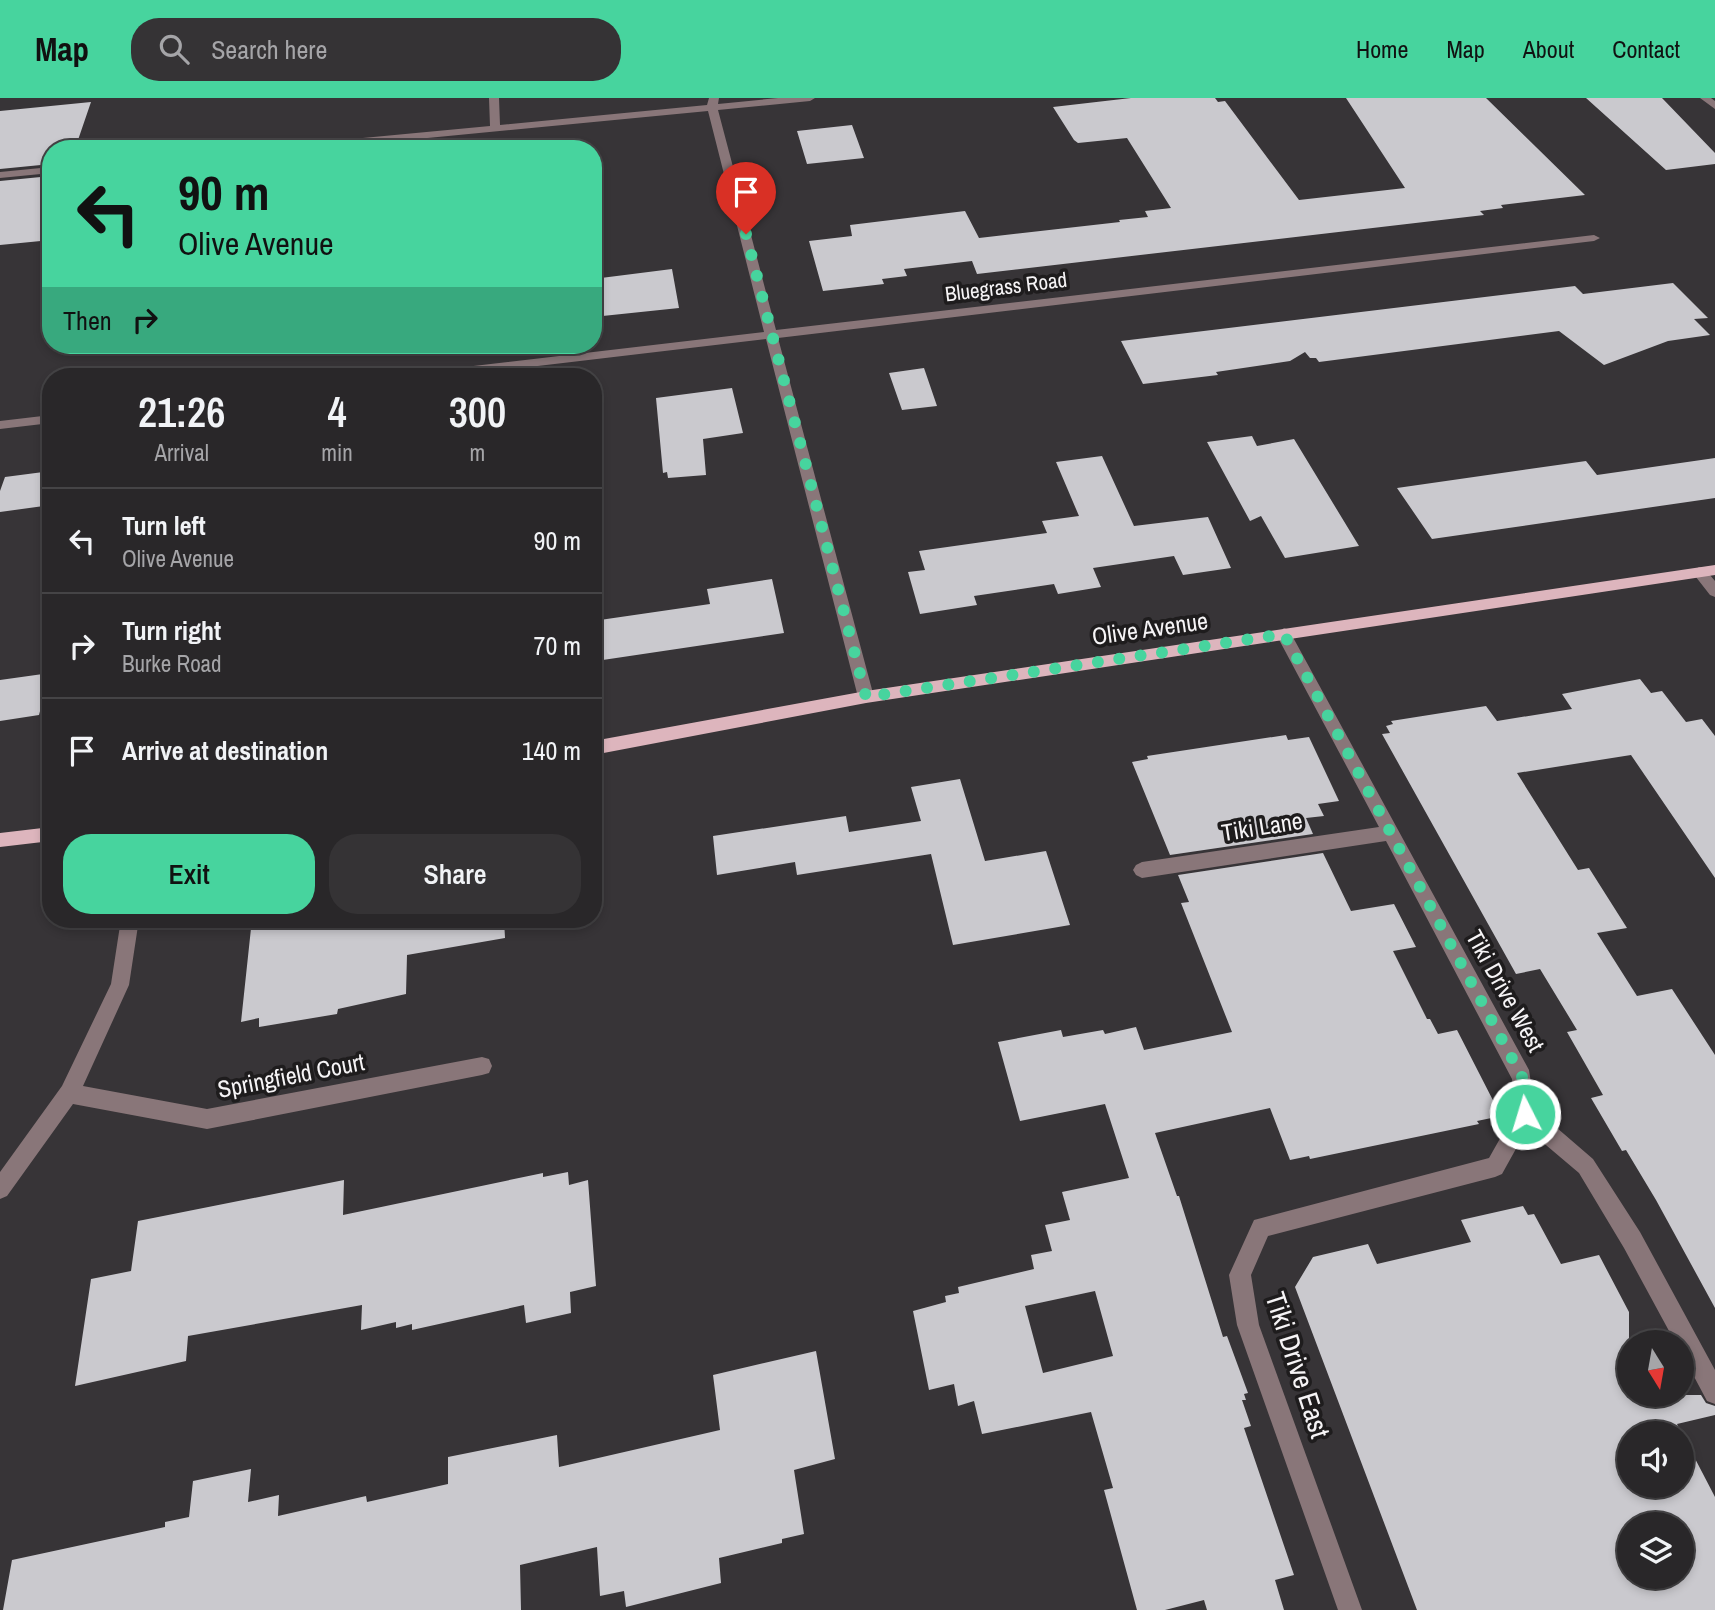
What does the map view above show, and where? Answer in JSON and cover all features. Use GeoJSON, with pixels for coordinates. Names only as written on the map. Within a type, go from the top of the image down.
{"type":"FeatureCollection","features":[{"type":"Feature","properties":{"kind":"main road","name":"Olive Avenue"},"geometry":{"type":"LineString","coordinates":[[602,746],[866,697],[1707,571]]}},
{"type":"Feature","properties":{"kind":"main road"},"geometry":{"type":"LineString","coordinates":[[0,840],[42,835]]}},
{"type":"Feature","properties":{"kind":"street"},"geometry":{"type":"LineString","coordinates":[[494,98],[495,128]]}},
{"type":"Feature","properties":{"kind":"street"},"geometry":{"type":"LineString","coordinates":[[371,140],[713,103],[810,98]]}},
{"type":"Feature","properties":{"kind":"street"},"geometry":{"type":"LineString","coordinates":[[1705,98],[1715,106]]}},
{"type":"Feature","properties":{"kind":"street"},"geometry":{"type":"LineString","coordinates":[[713,103],[866,697]]}},
{"type":"Feature","properties":{"kind":"street"},"geometry":{"type":"LineString","coordinates":[[0,175],[42,171]]}},
{"type":"Feature","properties":{"kind":"street","name":"Bluegrass Road"},"geometry":{"type":"LineString","coordinates":[[492,368],[1594,238]]}},
{"type":"Feature","properties":{"kind":"street"},"geometry":{"type":"LineString","coordinates":[[0,425],[42,420]]}},
{"type":"Feature","properties":{"kind":"street"},"geometry":{"type":"LineString","coordinates":[[1707,571],[1715,591]]}},
{"type":"Feature","properties":{"kind":"street","name":"Tiki Drive West"},"geometry":{"type":"LineString","coordinates":[[1284,634],[1522,1077],[1525,1114]]}},
{"type":"Feature","properties":{"kind":"street","name":"Tiki Lane"},"geometry":{"type":"LineString","coordinates":[[1142,870],[1389,833]]}},
{"type":"Feature","properties":{"kind":"street"},"geometry":{"type":"LineString","coordinates":[[3,1179],[69,1093],[120,985],[129,928]]}},
{"type":"Feature","properties":{"kind":"street","name":"Springfield Court"},"geometry":{"type":"LineString","coordinates":[[69,1093],[207,1119],[482,1066]]}},
{"type":"Feature","properties":{"kind":"street"},"geometry":{"type":"LineString","coordinates":[[1525,1114],[1586,1166],[1632,1240],[1715,1393]]}},
{"type":"Feature","properties":{"kind":"street","name":"Tiki Drive East"},"geometry":{"type":"LineString","coordinates":[[1350,1610],[1248,1325],[1240,1275],[1261,1227],[1495,1167],[1525,1114]]}},
{"type":"Feature","properties":{"kind":"building"},"geometry":{"type":"Polygon","coordinates":[[[1131,98],[1215,98],[1218,102],[1225,101],[1299,200],[1405,188],[1346,98],[1486,98],[1585,195],[1501,205],[1503,208],[1480,211],[1484,215],[977,274],[972,261],[904,269],[907,276],[882,279],[884,284],[823,291],[809,241],[852,236],[850,225],[965,211],[979,238],[1120,222],[1119,220],[1148,217],[1145,211],[1171,208],[1127,138],[1078,143],[1053,107],[1131,98]]]}},
{"type":"Feature","properties":{"kind":"building"},"geometry":{"type":"Polygon","coordinates":[[[1586,98],[1662,98],[1715,153],[1715,164],[1666,170],[1586,98]]]}},
{"type":"Feature","properties":{"kind":"building"},"geometry":{"type":"Polygon","coordinates":[[[91,102],[78,140],[42,140],[42,165],[0,169],[0,111],[91,102]]]}},
{"type":"Feature","properties":{"kind":"building"},"geometry":{"type":"Polygon","coordinates":[[[852,125],[864,158],[807,164],[797,131],[852,125]]]}},
{"type":"Feature","properties":{"kind":"building"},"geometry":{"type":"Polygon","coordinates":[[[42,177],[42,241],[0,245],[0,181],[42,177]]]}},
{"type":"Feature","properties":{"kind":"building"},"geometry":{"type":"Polygon","coordinates":[[[672,269],[679,308],[602,316],[602,278],[672,269]]]}},
{"type":"Feature","properties":{"kind":"building"},"geometry":{"type":"Polygon","coordinates":[[[1673,283],[1708,318],[1694,319],[1710,335],[1668,341],[1604,365],[1559,331],[1319,362],[1305,352],[1290,361],[1216,372],[1218,375],[1143,384],[1121,341],[1575,286],[1583,294],[1673,283]]]}},
{"type":"Feature","properties":{"kind":"building"},"geometry":{"type":"Polygon","coordinates":[[[924,368],[937,406],[902,410],[889,373],[924,368]]]}},
{"type":"Feature","properties":{"kind":"building"},"geometry":{"type":"Polygon","coordinates":[[[732,388],[743,433],[703,439],[706,475],[668,478],[667,472],[663,473],[656,398],[732,388]]]}},
{"type":"Feature","properties":{"kind":"building"},"geometry":{"type":"Polygon","coordinates":[[[1252,436],[1257,446],[1294,439],[1359,546],[1285,558],[1261,516],[1250,521],[1207,442],[1252,436]]]}},
{"type":"Feature","properties":{"kind":"building"},"geometry":{"type":"Polygon","coordinates":[[[1102,456],[1134,526],[1208,517],[1231,568],[1183,575],[1174,556],[1093,568],[1101,587],[1058,594],[1054,584],[974,596],[977,605],[920,614],[908,572],[925,570],[919,551],[1047,533],[1042,521],[1079,516],[1056,462],[1102,456]]]}},
{"type":"Feature","properties":{"kind":"building"},"geometry":{"type":"Polygon","coordinates":[[[1715,458],[1715,498],[1432,539],[1397,488],[1586,461],[1597,475],[1715,458]]]}},
{"type":"Feature","properties":{"kind":"building"},"geometry":{"type":"Polygon","coordinates":[[[42,472],[42,506],[0,512],[0,491],[5,477],[42,472]]]}},
{"type":"Feature","properties":{"kind":"building"},"geometry":{"type":"Polygon","coordinates":[[[772,579],[784,633],[602,660],[602,620],[710,604],[707,589],[772,579]]]}},
{"type":"Feature","properties":{"kind":"building"},"geometry":{"type":"Polygon","coordinates":[[[42,674],[42,704],[39,715],[0,721],[0,680],[42,674]]]}},
{"type":"Feature","properties":{"kind":"building"},"geometry":{"type":"Polygon","coordinates":[[[1640,679],[1651,693],[1662,691],[1686,722],[1702,719],[1715,736],[1715,878],[1631,755],[1517,773],[1578,870],[1589,868],[1627,928],[1597,933],[1637,996],[1672,989],[1715,1055],[1715,1308],[1656,1200],[1626,1150],[1622,1151],[1591,1098],[1603,1095],[1567,1032],[1577,1030],[1540,969],[1516,974],[1382,734],[1390,733],[1386,726],[1393,724],[1391,721],[1486,706],[1497,721],[1572,709],[1562,694],[1640,679]]]}},
{"type":"Feature","properties":{"kind":"building"},"geometry":{"type":"Polygon","coordinates":[[[1286,735],[1288,740],[1309,737],[1339,801],[1318,804],[1324,816],[1306,818],[1313,834],[1170,855],[1132,762],[1148,759],[1147,756],[1286,735]]]}},
{"type":"Feature","properties":{"kind":"building"},"geometry":{"type":"Polygon","coordinates":[[[960,779],[985,861],[1046,851],[1070,925],[953,945],[931,854],[797,875],[795,862],[717,875],[713,836],[846,816],[849,832],[921,821],[911,787],[960,779]]]}},
{"type":"Feature","properties":{"kind":"building"},"geometry":{"type":"Polygon","coordinates":[[[1323,853],[1351,911],[1394,904],[1416,947],[1393,951],[1427,1019],[1430,1019],[1438,1034],[1457,1030],[1501,1116],[1477,1121],[1479,1124],[1310,1159],[1309,1156],[1290,1160],[1270,1108],[1155,1133],[1179,1196],[1223,1337],[1227,1336],[1248,1393],[1244,1394],[1246,1400],[1242,1400],[1251,1426],[1244,1428],[1294,1575],[1275,1580],[1284,1610],[1207,1610],[1204,1600],[1165,1610],[1137,1610],[1104,1490],[1113,1488],[1091,1412],[982,1434],[974,1401],[958,1406],[954,1384],[929,1390],[913,1311],[946,1302],[945,1296],[959,1293],[958,1287],[1034,1269],[1031,1255],[1052,1251],[1045,1225],[1070,1220],[1062,1192],[1129,1178],[1105,1104],[1020,1121],[998,1042],[1061,1030],[1063,1037],[1103,1030],[1105,1034],[1136,1027],[1144,1050],[1232,1032],[1181,903],[1189,902],[1178,875],[1323,853]],[[1095,1291],[1025,1306],[1043,1373],[1113,1356],[1095,1291]]]}},
{"type":"Feature","properties":{"kind":"building"},"geometry":{"type":"Polygon","coordinates":[[[251,928],[504,928],[505,938],[407,955],[406,994],[338,1009],[337,1014],[259,1027],[259,1018],[241,1022],[251,928]]]}},
{"type":"Feature","properties":{"kind":"building"},"geometry":{"type":"Polygon","coordinates":[[[568,1172],[569,1185],[588,1180],[596,1286],[570,1292],[571,1313],[526,1323],[524,1305],[412,1330],[412,1324],[396,1328],[396,1322],[361,1330],[362,1305],[188,1336],[186,1361],[75,1386],[91,1279],[131,1271],[138,1221],[344,1180],[343,1215],[543,1173],[543,1177],[568,1172]]]}},
{"type":"Feature","properties":{"kind":"building"},"geometry":{"type":"Polygon","coordinates":[[[1523,1206],[1528,1215],[1534,1214],[1561,1264],[1599,1255],[1629,1312],[1629,1330],[1617,1330],[1617,1407],[1694,1407],[1694,1395],[1701,1395],[1706,1403],[1715,1406],[1715,1415],[1690,1421],[1617,1421],[1617,1498],[1694,1498],[1694,1457],[1715,1497],[1715,1610],[1417,1610],[1295,1287],[1313,1257],[1368,1244],[1377,1264],[1471,1242],[1461,1220],[1523,1206]]]}},
{"type":"Feature","properties":{"kind":"building"},"geometry":{"type":"Polygon","coordinates":[[[816,1351],[835,1459],[794,1470],[804,1534],[782,1539],[782,1543],[719,1558],[721,1583],[626,1607],[624,1591],[600,1596],[597,1547],[520,1565],[521,1610],[3,1610],[12,1560],[165,1527],[165,1522],[189,1517],[193,1481],[251,1469],[248,1502],[279,1495],[278,1516],[366,1496],[367,1502],[448,1484],[448,1457],[557,1435],[559,1467],[720,1430],[713,1375],[816,1351]]]}},
{"type":"Feature","properties":{"kind":"route"},"geometry":{"type":"LineString","coordinates":[[746,234],[866,697],[1284,634],[1522,1077],[1525,1114]]}}]}
